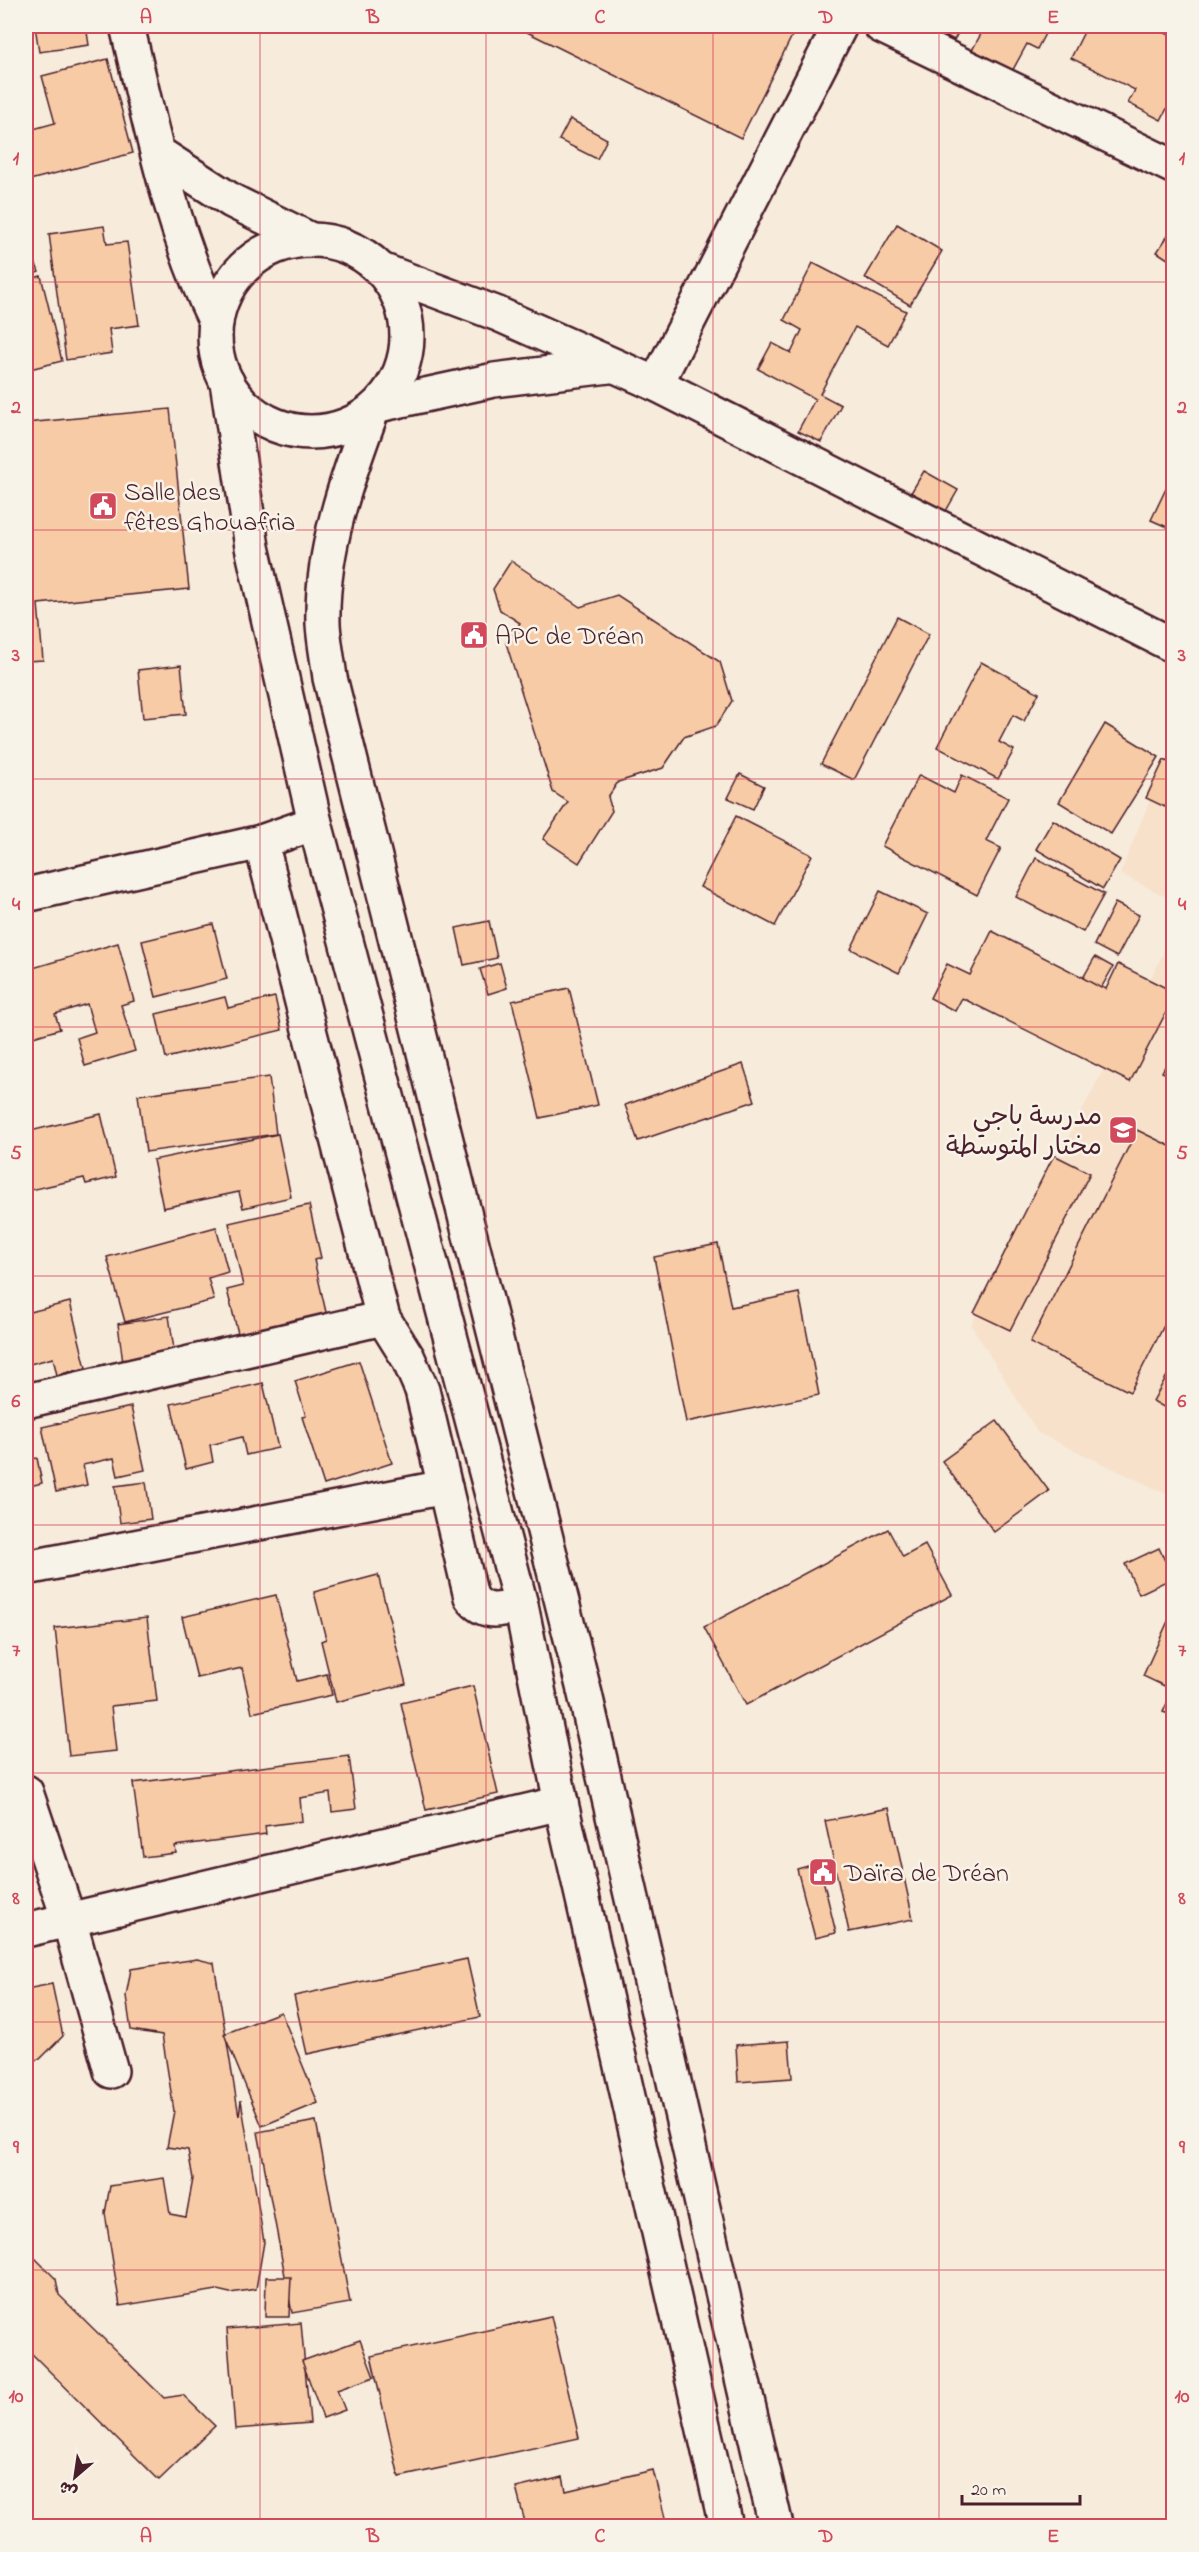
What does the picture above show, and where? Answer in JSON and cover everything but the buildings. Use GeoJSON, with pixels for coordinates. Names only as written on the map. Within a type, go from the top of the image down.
{"type":"FeatureCollection","features":[{"type":"Feature","properties":{"kind":"main road"},"geometry":{"type":"LineString","coordinates":[[127,26],[167,197],[196,282],[216,322]]}},
{"type":"Feature","properties":{"kind":"main road"},"geometry":{"type":"LineString","coordinates":[[656,384],[840,26]]}},
{"type":"Feature","properties":{"kind":"main road"},"geometry":{"type":"LineString","coordinates":[[881,26],[1173,167]]}},
{"type":"Feature","properties":{"kind":"main road"},"geometry":{"type":"LineString","coordinates":[[158,153],[232,201],[311,240]]}},
{"type":"Feature","properties":{"kind":"main road"},"geometry":{"type":"LineString","coordinates":[[611,366],[494,380],[376,408],[352,424],[329,431],[297,430],[281,427],[259,417],[240,402],[227,382],[219,362],[215,342],[216,322],[224,296],[238,273],[259,255],[284,244],[311,240],[330,242],[348,248],[381,270],[498,314],[656,384],[1173,646]]}},
{"type":"Feature","properties":{"kind":"main road"},"geometry":{"type":"LineString","coordinates":[[381,270],[395,290],[401,306],[407,338],[401,370],[394,386],[376,408],[349,473],[336,525],[326,583],[323,624],[330,678],[585,1694],[776,2526]]}},
{"type":"Feature","properties":{"kind":"main road"},"geometry":{"type":"LineString","coordinates":[[227,382],[252,547],[315,823],[521,1605],[561,1803],[726,2526]]}},
{"type":"Feature","properties":{"kind":"main road"},"geometry":{"type":"LineString","coordinates":[[26,895],[261,842],[315,823]]}},
{"type":"Feature","properties":{"kind":"main road"},"geometry":{"type":"LineString","coordinates":[[261,842],[383,1318],[417,1373],[471,1597],[476,1604],[490,1611],[521,1605]]}},
{"type":"Feature","properties":{"kind":"main road"},"geometry":{"type":"LineString","coordinates":[[26,1401],[383,1318]]}},
{"type":"Feature","properties":{"kind":"main road"},"geometry":{"type":"LineString","coordinates":[[26,1569],[445,1487]]}},
{"type":"Feature","properties":{"kind":"main road"},"geometry":{"type":"LineString","coordinates":[[26,1792],[69,1920],[111,2072]]}},
{"type":"Feature","properties":{"kind":"main road"},"geometry":{"type":"LineString","coordinates":[[26,1930],[561,1803]]}},
{"type":"Feature","properties":{"kind":"shaded area"},"geometry":{"type":"Polygon","coordinates":[[[1173,743],[1173,900],[1120,874],[1173,743]]]}},
{"type":"Feature","properties":{"kind":"shaded area","name":"مدرسة باجي مختار المتوسطة"},"geometry":{"type":"Polygon","coordinates":[[[1173,935],[1173,1497],[1038,1433],[971,1325],[1173,935]]]}},
{"type":"Feature","properties":{"kind":"place","name":"Salle des fêtes Ghouafria"},"geometry":{"type":"Point","coordinates":[103,506]}},
{"type":"Feature","properties":{"kind":"place","name":"APC de Dréan"},"geometry":{"type":"Point","coordinates":[474,635]}},
{"type":"Feature","properties":{"kind":"place","name":"مدرسة باجي مختار المتوسطة"},"geometry":{"type":"Point","coordinates":[1123,1130]}},
{"type":"Feature","properties":{"kind":"place","name":"Daïra de Dréan"},"geometry":{"type":"Point","coordinates":[823,1872]}}]}
